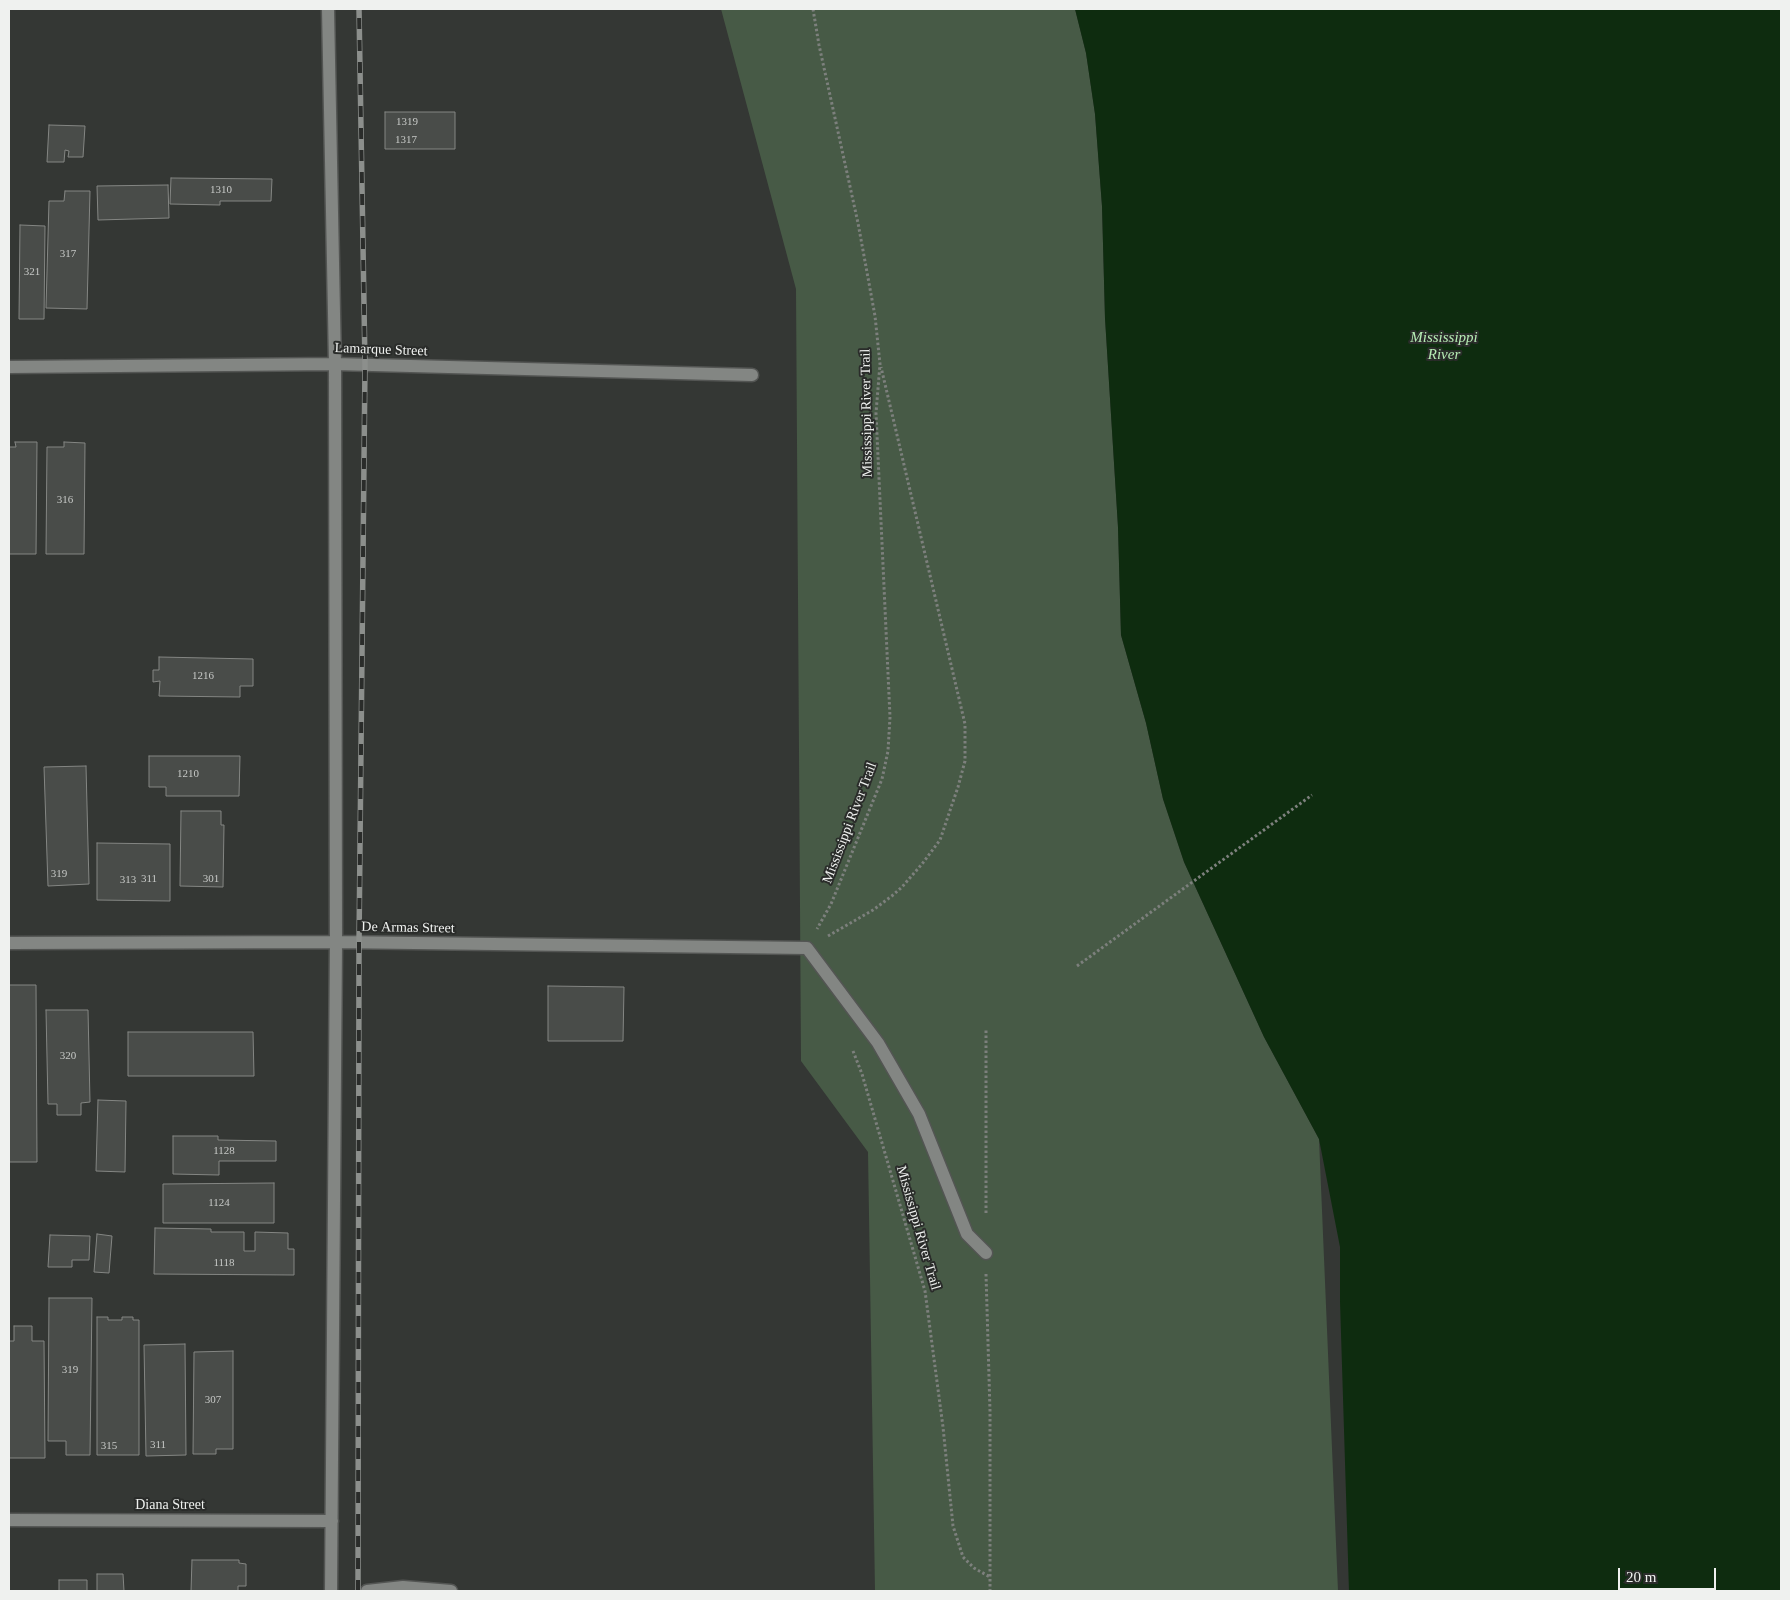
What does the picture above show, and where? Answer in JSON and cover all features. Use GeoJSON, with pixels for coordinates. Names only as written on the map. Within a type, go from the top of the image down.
{"type":"FeatureCollection","features":[{"type":"Feature","properties":{"kind":"street"},"geometry":{"type":"LineString","coordinates":[[328,9],[335,364],[336,942],[331,1591]]}},
{"type":"Feature","properties":{"kind":"street","name":"Lamarque Street"},"geometry":{"type":"LineString","coordinates":[[9,367],[335,364],[752,375]]}},
{"type":"Feature","properties":{"kind":"street","name":"De Armas Street"},"geometry":{"type":"LineString","coordinates":[[9,944],[336,942],[807,948]]}},
{"type":"Feature","properties":{"kind":"street"},"geometry":{"type":"LineString","coordinates":[[807,948],[878,1043],[919,1114],[967,1234],[986,1253]]}},
{"type":"Feature","properties":{"kind":"street","name":"Diana Street"},"geometry":{"type":"LineString","coordinates":[[9,1520],[332,1521]]}},
{"type":"Feature","properties":{"kind":"street"},"geometry":{"type":"LineString","coordinates":[[367,1591],[403,1587],[452,1591]]}},
{"type":"Feature","properties":{"kind":"path","name":"Mississippi River Trail"},"geometry":{"type":"LineString","coordinates":[[807,948],[831,904],[882,778],[888,751],[890,718],[876,413],[880,364],[858,223],[812,9]]}},
{"type":"Feature","properties":{"kind":"path"},"geometry":{"type":"LineString","coordinates":[[807,948],[873,910],[902,887],[940,840],[965,761],[964,724],[880,364]]}},
{"type":"Feature","properties":{"kind":"path"},"geometry":{"type":"LineString","coordinates":[[1077,966],[1312,794]]}},
{"type":"Feature","properties":{"kind":"path"},"geometry":{"type":"LineString","coordinates":[[986,1030],[986,1214]]}},
{"type":"Feature","properties":{"kind":"path","name":"Mississippi River Trail"},"geometry":{"type":"LineString","coordinates":[[852,1049],[862,1074],[925,1291],[943,1427],[953,1526],[963,1557],[974,1568],[990,1577]]}},
{"type":"Feature","properties":{"kind":"path"},"geometry":{"type":"LineString","coordinates":[[986,1253],[990,1411],[990,1591]]}},
{"type":"Feature","properties":{"kind":"shaded area"},"geometry":{"type":"Polygon","coordinates":[[[721,9],[1075,9],[1086,53],[1095,114],[1102,206],[1105,318],[1118,527],[1121,635],[1146,723],[1163,799],[1184,862],[1264,1037],[1319,1139],[1338,1591],[875,1591],[868,1152],[801,1061],[796,289],[721,9]]]}},
{"type":"Feature","properties":{"kind":"water","name":"Mississippi River"},"geometry":{"type":"Polygon","coordinates":[[[1075,9],[1781,9],[1781,1591],[1349,1591],[1340,1247],[1319,1139],[1264,1037],[1184,862],[1163,799],[1146,723],[1121,635],[1118,527],[1105,318],[1102,206],[1095,114],[1086,53],[1075,9]]]}},
{"type":"Feature","properties":{"kind":"building"},"geometry":{"type":"Polygon","coordinates":[[[385,112],[455,112],[455,149],[385,149],[385,112]]]}},
{"type":"Feature","properties":{"kind":"building"},"geometry":{"type":"Polygon","coordinates":[[[49,125],[85,126],[83,157],[68,157],[69,151],[65,150],[64,162],[47,162],[49,125]]]}},
{"type":"Feature","properties":{"kind":"building"},"geometry":{"type":"Polygon","coordinates":[[[171,178],[272,179],[271,201],[220,201],[220,205],[170,204],[171,178]]]}},
{"type":"Feature","properties":{"kind":"building"},"geometry":{"type":"Polygon","coordinates":[[[168,185],[169,218],[98,220],[97,186],[168,185]]]}},
{"type":"Feature","properties":{"kind":"building"},"geometry":{"type":"Polygon","coordinates":[[[65,191],[90,191],[87,309],[46,308],[49,201],[64,201],[65,191]]]}},
{"type":"Feature","properties":{"kind":"building"},"geometry":{"type":"Polygon","coordinates":[[[20,225],[45,226],[44,319],[19,319],[20,225]]]}},
{"type":"Feature","properties":{"kind":"building"},"geometry":{"type":"Polygon","coordinates":[[[15,442],[37,442],[36,554],[9,554],[9,447],[16,447],[15,442]]]}},
{"type":"Feature","properties":{"kind":"building"},"geometry":{"type":"Polygon","coordinates":[[[64,442],[85,443],[84,554],[46,554],[47,447],[64,447],[64,442]]]}},
{"type":"Feature","properties":{"kind":"building"},"geometry":{"type":"Polygon","coordinates":[[[159,657],[253,659],[253,686],[240,686],[240,697],[159,696],[160,681],[153,682],[153,670],[159,670],[159,657]]]}},
{"type":"Feature","properties":{"kind":"building"},"geometry":{"type":"Polygon","coordinates":[[[149,756],[240,756],[239,796],[166,796],[166,787],[149,787],[149,756]]]}},
{"type":"Feature","properties":{"kind":"building"},"geometry":{"type":"Polygon","coordinates":[[[86,766],[89,884],[48,886],[44,767],[86,766]]]}},
{"type":"Feature","properties":{"kind":"building"},"geometry":{"type":"Polygon","coordinates":[[[181,811],[221,811],[221,825],[224,825],[223,887],[180,886],[181,811]]]}},
{"type":"Feature","properties":{"kind":"building"},"geometry":{"type":"Polygon","coordinates":[[[97,843],[170,844],[170,901],[97,900],[97,843]]]}},
{"type":"Feature","properties":{"kind":"building"},"geometry":{"type":"Polygon","coordinates":[[[9,985],[36,985],[37,1162],[9,1162],[9,985]]]}},
{"type":"Feature","properties":{"kind":"building"},"geometry":{"type":"Polygon","coordinates":[[[548,986],[624,987],[623,1041],[548,1041],[548,986]]]}},
{"type":"Feature","properties":{"kind":"building"},"geometry":{"type":"Polygon","coordinates":[[[46,1010],[88,1010],[90,1102],[81,1103],[81,1115],[57,1115],[57,1104],[48,1104],[46,1010]]]}},
{"type":"Feature","properties":{"kind":"building"},"geometry":{"type":"Polygon","coordinates":[[[128,1032],[253,1032],[254,1076],[128,1076],[128,1032]]]}},
{"type":"Feature","properties":{"kind":"building"},"geometry":{"type":"Polygon","coordinates":[[[98,1100],[126,1101],[125,1172],[96,1171],[98,1100]]]}},
{"type":"Feature","properties":{"kind":"building"},"geometry":{"type":"Polygon","coordinates":[[[173,1136],[218,1136],[218,1140],[276,1141],[276,1161],[219,1161],[219,1175],[173,1174],[173,1136]]]}},
{"type":"Feature","properties":{"kind":"building"},"geometry":{"type":"Polygon","coordinates":[[[274,1183],[274,1223],[163,1223],[163,1184],[274,1183]]]}},
{"type":"Feature","properties":{"kind":"building"},"geometry":{"type":"Polygon","coordinates":[[[155,1228],[211,1229],[211,1232],[244,1232],[244,1251],[255,1251],[255,1232],[288,1233],[288,1249],[294,1249],[294,1275],[154,1274],[155,1228]]]}},
{"type":"Feature","properties":{"kind":"building"},"geometry":{"type":"Polygon","coordinates":[[[97,1234],[112,1236],[109,1273],[94,1272],[97,1234]]]}},
{"type":"Feature","properties":{"kind":"building"},"geometry":{"type":"Polygon","coordinates":[[[50,1235],[90,1236],[89,1260],[72,1260],[72,1267],[48,1267],[50,1235]]]}},
{"type":"Feature","properties":{"kind":"building"},"geometry":{"type":"Polygon","coordinates":[[[49,1298],[92,1298],[90,1455],[66,1455],[66,1441],[48,1441],[49,1298]]]}},
{"type":"Feature","properties":{"kind":"building"},"geometry":{"type":"Polygon","coordinates":[[[97,1317],[108,1317],[108,1320],[122,1320],[122,1317],[133,1317],[133,1320],[139,1320],[139,1455],[97,1455],[97,1317]]]}},
{"type":"Feature","properties":{"kind":"building"},"geometry":{"type":"Polygon","coordinates":[[[14,1326],[32,1326],[32,1341],[44,1341],[45,1458],[9,1458],[9,1341],[14,1341],[14,1326]]]}},
{"type":"Feature","properties":{"kind":"building"},"geometry":{"type":"Polygon","coordinates":[[[185,1344],[186,1455],[146,1456],[144,1345],[185,1344]]]}},
{"type":"Feature","properties":{"kind":"building"},"geometry":{"type":"Polygon","coordinates":[[[233,1351],[233,1449],[216,1449],[216,1454],[193,1454],[194,1352],[233,1351]]]}},
{"type":"Feature","properties":{"kind":"building"},"geometry":{"type":"Polygon","coordinates":[[[192,1560],[239,1560],[239,1563],[246,1564],[246,1586],[238,1586],[238,1591],[191,1591],[192,1560]]]}},
{"type":"Feature","properties":{"kind":"building"},"geometry":{"type":"Polygon","coordinates":[[[97,1574],[123,1574],[124,1591],[97,1591],[97,1574]]]}},
{"type":"Feature","properties":{"kind":"building"},"geometry":{"type":"Polygon","coordinates":[[[59,1580],[87,1580],[87,1591],[59,1591],[59,1580]]]}},
{"type":"Feature","properties":{"kind":"railway"},"geometry":{"type":"LineString","coordinates":[[358,1591],[359,943],[365,365],[359,9]]}}]}
